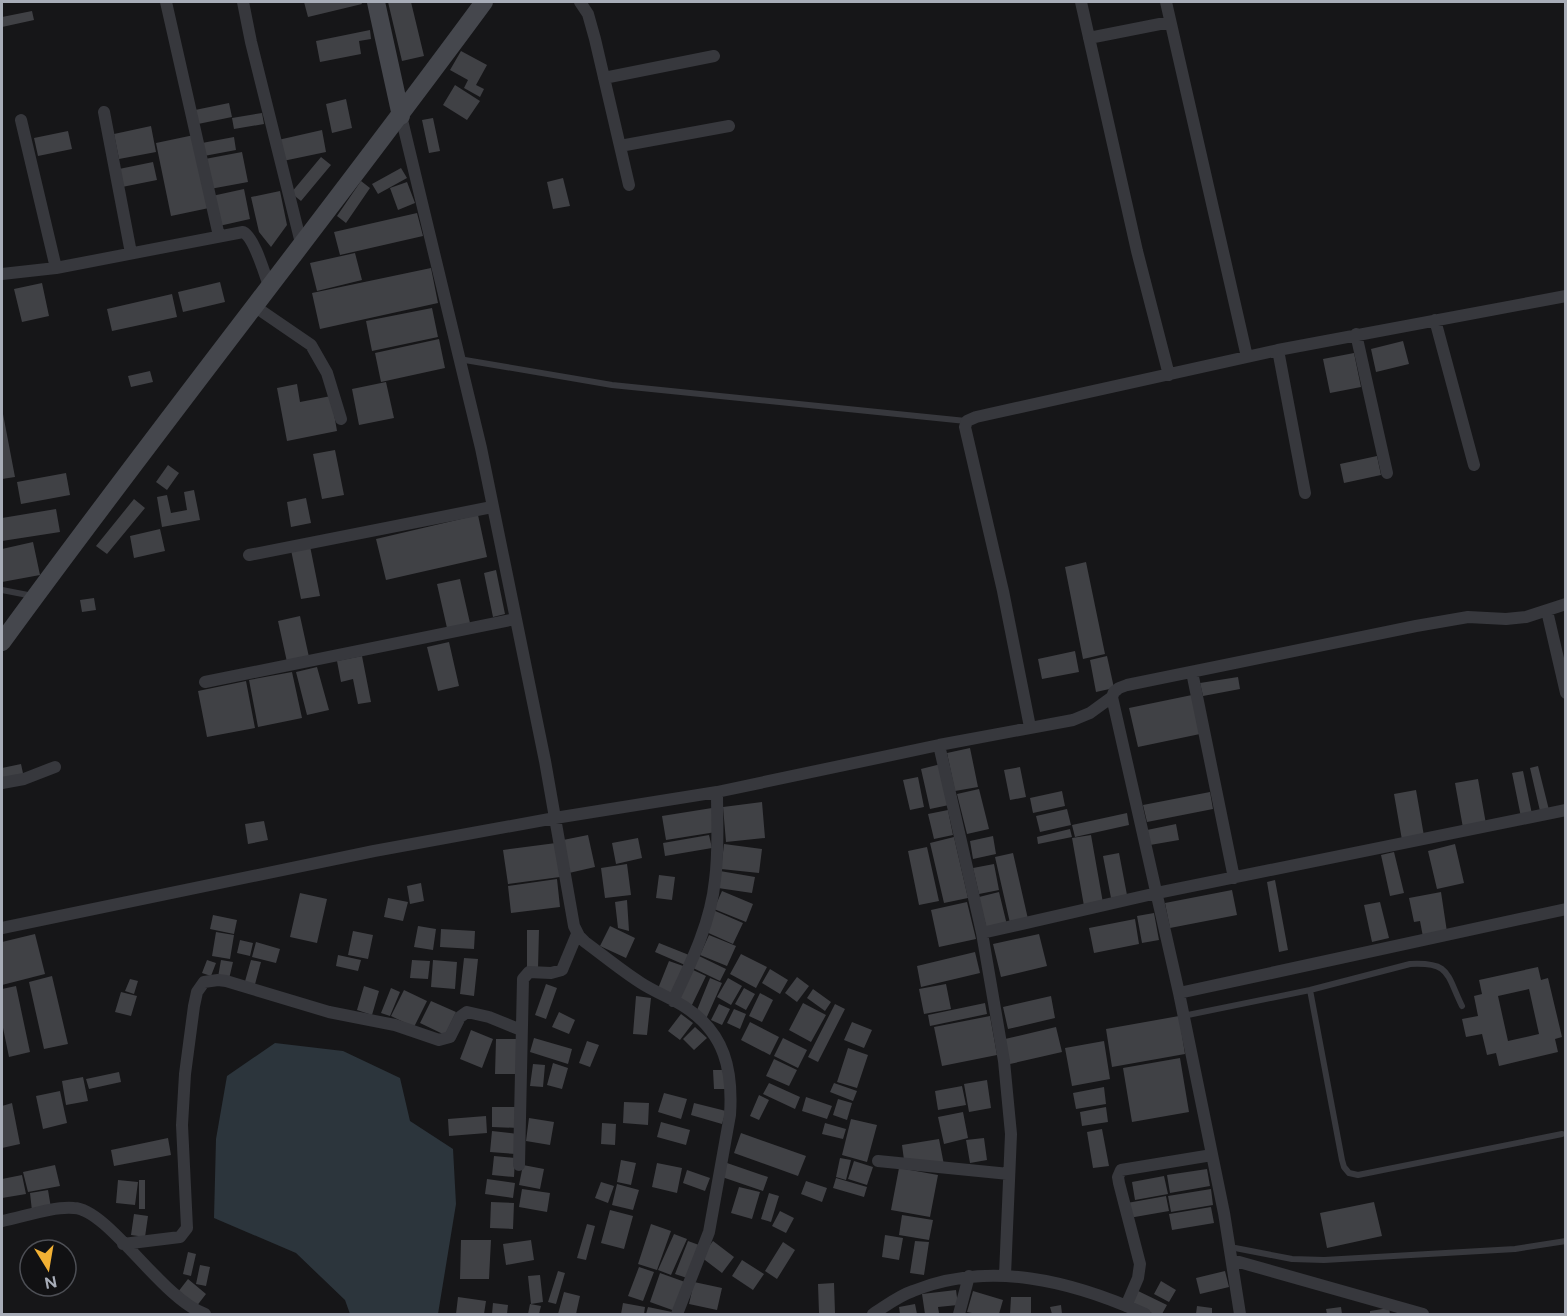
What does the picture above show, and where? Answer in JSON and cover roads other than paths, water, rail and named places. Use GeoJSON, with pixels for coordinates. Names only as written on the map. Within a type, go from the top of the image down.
{"type":"FeatureCollection","features":[{"type":"Feature","properties":{"kind":"street"},"geometry":{"type":"LineString","coordinates":[[166,2],[219,236]]}},
{"type":"Feature","properties":{"kind":"street"},"geometry":{"type":"LineString","coordinates":[[243,2],[301,243]]}},
{"type":"Feature","properties":{"kind":"street"},"geometry":{"type":"LineString","coordinates":[[376,2],[481,448],[545,761],[571,916],[577,934],[585,942],[639,982],[686,1008],[712,1030],[727,1061],[731,1096],[730,1115],[709,1232],[677,1314]]}},
{"type":"Feature","properties":{"kind":"street"},"geometry":{"type":"LineString","coordinates":[[2,642],[269,285],[401,116],[484,2]]}},
{"type":"Feature","properties":{"kind":"street"},"geometry":{"type":"LineString","coordinates":[[583,2],[590,22],[629,185]]}},
{"type":"Feature","properties":{"kind":"street"},"geometry":{"type":"LineString","coordinates":[[1081,2],[1137,251],[1169,375]]}},
{"type":"Feature","properties":{"kind":"street"},"geometry":{"type":"LineString","coordinates":[[1166,2],[1247,357]]}},
{"type":"Feature","properties":{"kind":"street"},"geometry":{"type":"LineString","coordinates":[[1089,38],[1170,22]]}},
{"type":"Feature","properties":{"kind":"street"},"geometry":{"type":"LineString","coordinates":[[604,78],[714,56]]}},
{"type":"Feature","properties":{"kind":"street"},"geometry":{"type":"LineString","coordinates":[[104,112],[131,253]]}},
{"type":"Feature","properties":{"kind":"street"},"geometry":{"type":"LineString","coordinates":[[21,120],[56,268]]}},
{"type":"Feature","properties":{"kind":"street"},"geometry":{"type":"LineString","coordinates":[[620,146],[729,126]]}},
{"type":"Feature","properties":{"kind":"street"},"geometry":{"type":"LineString","coordinates":[[2,274],[56,268],[243,232],[249,235],[269,285]]}},
{"type":"Feature","properties":{"kind":"street"},"geometry":{"type":"LineString","coordinates":[[1030,727],[1003,591],[965,428],[967,421],[976,417],[1278,350],[1566,296]]}},
{"type":"Feature","properties":{"kind":"street"},"geometry":{"type":"LineString","coordinates":[[254,306],[311,345],[323,364],[332,386],[341,419]]}},
{"type":"Feature","properties":{"kind":"street"},"geometry":{"type":"LineString","coordinates":[[1435,320],[1474,465]]}},
{"type":"Feature","properties":{"kind":"street"},"geometry":{"type":"LineString","coordinates":[[1356,334],[1387,473]]}},
{"type":"Feature","properties":{"kind":"street"},"geometry":{"type":"LineString","coordinates":[[1278,350],[1305,493]]}},
{"type":"Feature","properties":{"kind":"street"},"geometry":{"type":"LineString","coordinates":[[249,555],[492,507]]}},
{"type":"Feature","properties":{"kind":"street"},"geometry":{"type":"LineString","coordinates":[[2,928],[374,851],[555,818],[717,792],[1083,716],[1127,685],[1425,624],[1468,618],[1526,617],[1566,604]]}},
{"type":"Feature","properties":{"kind":"street"},"geometry":{"type":"LineString","coordinates":[[1547,610],[1566,693]]}},
{"type":"Feature","properties":{"kind":"street"},"geometry":{"type":"LineString","coordinates":[[205,682],[515,619]]}},
{"type":"Feature","properties":{"kind":"street"},"geometry":{"type":"LineString","coordinates":[[1192,672],[1234,878]]}},
{"type":"Feature","properties":{"kind":"street"},"geometry":{"type":"LineString","coordinates":[[1112,697],[1179,993],[1231,1253],[1240,1314]]}},
{"type":"Feature","properties":{"kind":"street"},"geometry":{"type":"LineString","coordinates":[[939,745],[982,933],[1005,1070],[1011,1134],[1005,1275]]}},
{"type":"Feature","properties":{"kind":"street"},"geometry":{"type":"LineString","coordinates":[[2,783],[24,779],[55,767]]}},
{"type":"Feature","properties":{"kind":"street"},"geometry":{"type":"LineString","coordinates":[[673,1001],[695,952],[712,898],[717,850],[717,792]]}},
{"type":"Feature","properties":{"kind":"street"},"geometry":{"type":"LineString","coordinates":[[982,933],[1158,893],[1566,810]]}},
{"type":"Feature","properties":{"kind":"street"},"geometry":{"type":"LineString","coordinates":[[1179,993],[1566,909]]}},
{"type":"Feature","properties":{"kind":"street"},"geometry":{"type":"LineString","coordinates":[[519,1165],[524,979],[529,972],[551,974],[562,970],[577,934]]}},
{"type":"Feature","properties":{"kind":"street"},"geometry":{"type":"LineString","coordinates":[[123,1244],[180,1237],[188,1228],[182,1125],[185,1074],[194,1006],[197,992],[204,982],[226,981],[329,1012],[395,1024],[439,1040],[450,1037],[460,1017],[467,1012],[489,1017],[521,1030]]}},
{"type":"Feature","properties":{"kind":"street"},"geometry":{"type":"LineString","coordinates":[[1126,1306],[1138,1278],[1140,1264],[1119,1183],[1121,1170],[1212,1155]]}},
{"type":"Feature","properties":{"kind":"street"},"geometry":{"type":"LineString","coordinates":[[878,1161],[1009,1174]]}},
{"type":"Feature","properties":{"kind":"street"},"geometry":{"type":"LineString","coordinates":[[2,1221],[74,1208],[86,1210],[116,1236],[163,1285],[192,1308],[205,1314]]}},
{"type":"Feature","properties":{"kind":"street"},"geometry":{"type":"LineString","coordinates":[[1231,1253],[1423,1314]]}},
{"type":"Feature","properties":{"kind":"street"},"geometry":{"type":"LineString","coordinates":[[873,1314],[914,1290],[969,1276],[1005,1275],[1075,1288],[1145,1314]]}},
{"type":"Feature","properties":{"kind":"street"},"geometry":{"type":"LineString","coordinates":[[959,1314],[969,1276]]}},
{"type":"Feature","properties":{"kind":"lane"},"geometry":{"type":"LineString","coordinates":[[459,359],[612,385],[967,421]]}},
{"type":"Feature","properties":{"kind":"lane"},"geometry":{"type":"LineString","coordinates":[[2,590],[35,596]]}},
{"type":"Feature","properties":{"kind":"lane"},"geometry":{"type":"LineString","coordinates":[[1182,1016],[1310,990],[1410,964],[1433,963],[1440,965],[1445,972],[1462,1006]]}},
{"type":"Feature","properties":{"kind":"lane"},"geometry":{"type":"LineString","coordinates":[[1310,990],[1342,1160],[1349,1173],[1358,1175],[1562,1134]]}},
{"type":"Feature","properties":{"kind":"lane"},"geometry":{"type":"LineString","coordinates":[[1231,1253],[1324,1260],[1515,1248],[1566,1240]]}}]}
